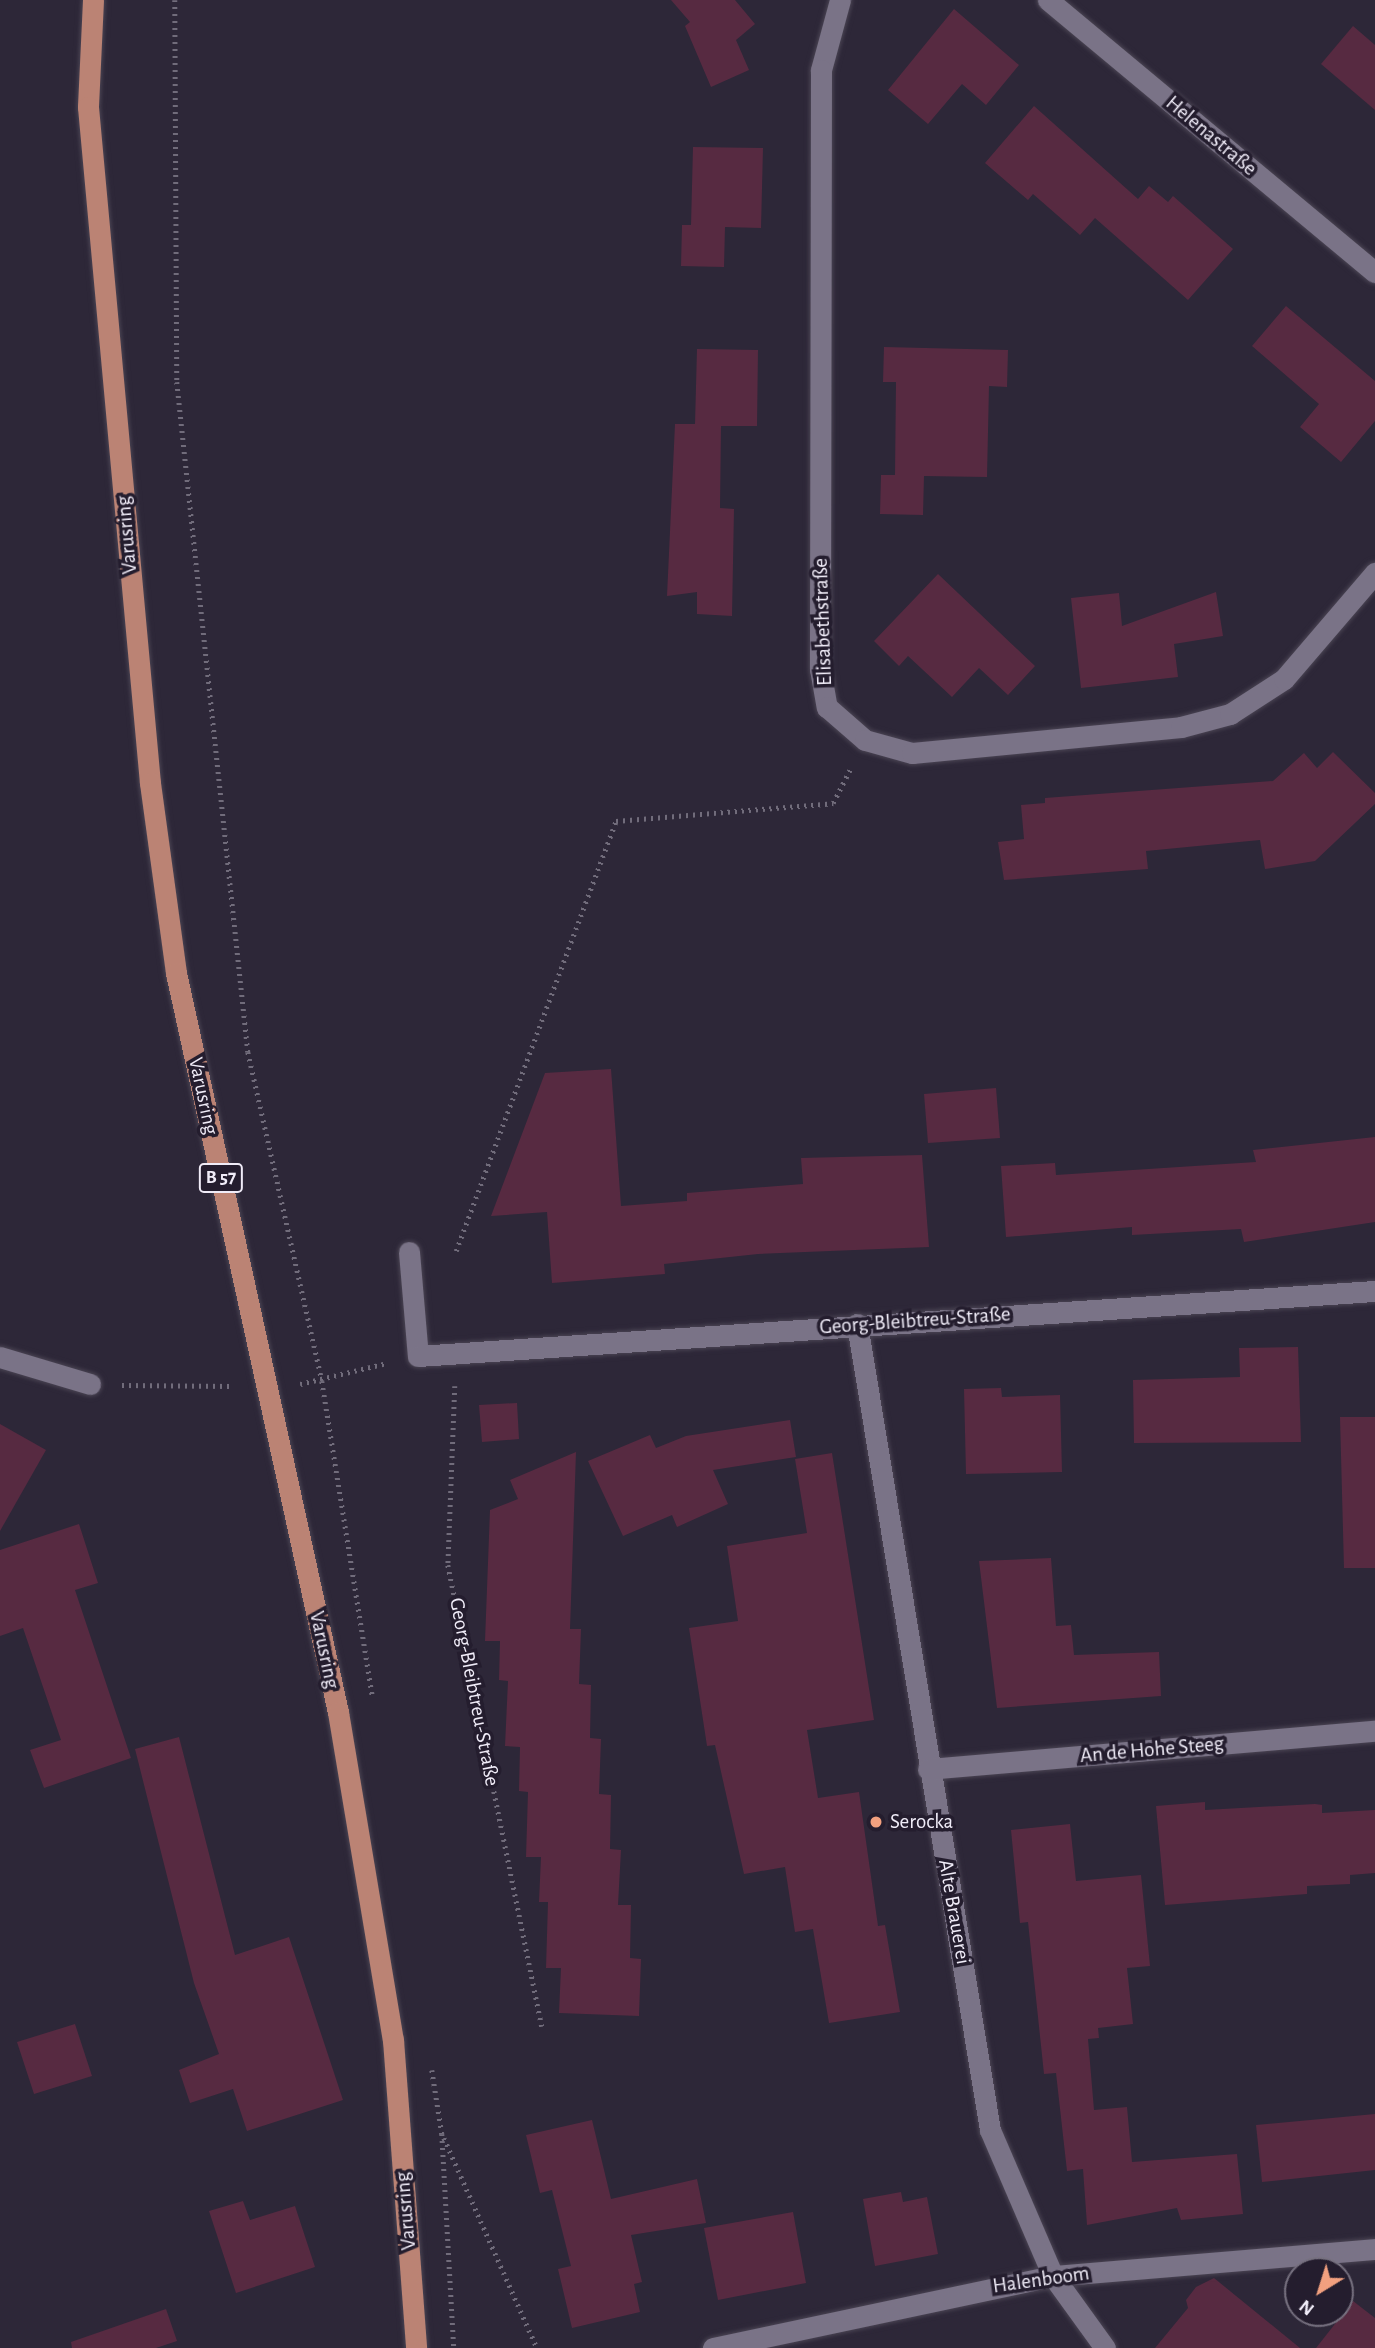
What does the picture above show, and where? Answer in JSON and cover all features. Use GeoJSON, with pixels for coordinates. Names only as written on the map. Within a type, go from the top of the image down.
{"type":"FeatureCollection","features":[{"type":"Feature","properties":{"kind":"main road","name":"Varusring"},"geometry":{"type":"LineString","coordinates":[[93,0],[88,107],[150,783],[176,973],[338,1712],[393,2040],[416,2348]]}},
{"type":"Feature","properties":{"kind":"street","name":"Elisabethstraße"},"geometry":{"type":"LineString","coordinates":[[840,0],[821,70],[820,669],[827,707],[865,740],[912,753],[1181,727],[1230,714],[1284,679],[1375,573]]}},
{"type":"Feature","properties":{"kind":"street","name":"Helenastraße"},"geometry":{"type":"LineString","coordinates":[[1048,0],[1375,272]]}},
{"type":"Feature","properties":{"kind":"street","name":"Georg-Bleibtreu-Straße"},"geometry":{"type":"LineString","coordinates":[[409,1252],[418,1356],[857,1324],[1375,1291]]}},
{"type":"Feature","properties":{"kind":"street","name":"Alte Brauerei"},"geometry":{"type":"LineString","coordinates":[[857,1324],[928,1769],[990,2130],[1052,2276],[1105,2348]]}},
{"type":"Feature","properties":{"kind":"street"},"geometry":{"type":"LineString","coordinates":[[0,1357],[90,1384]]}},
{"type":"Feature","properties":{"kind":"street","name":"An de Hohe Steeg"},"geometry":{"type":"LineString","coordinates":[[928,1769],[1375,1731]]}},
{"type":"Feature","properties":{"kind":"street","name":"Halenboom"},"geometry":{"type":"LineString","coordinates":[[713,2348],[1052,2276],[1375,2249]]}},
{"type":"Feature","properties":{"kind":"path"},"geometry":{"type":"LineString","coordinates":[[175,0],[177,382],[243,1011],[248,1052],[322,1381],[374,1710]]}},
{"type":"Feature","properties":{"kind":"path"},"geometry":{"type":"LineString","coordinates":[[456,1251],[617,821],[833,803],[865,740]]}},
{"type":"Feature","properties":{"kind":"path","name":"Georg-Bleibtreu-Straße"},"geometry":{"type":"LineString","coordinates":[[456,1353],[448,1565],[542,2027]]}},
{"type":"Feature","properties":{"kind":"path"},"geometry":{"type":"LineString","coordinates":[[90,1384],[267,1387],[322,1381],[384,1364]]}},
{"type":"Feature","properties":{"kind":"path"},"geometry":{"type":"LineString","coordinates":[[431,2066],[442,2134],[454,2348]]}},
{"type":"Feature","properties":{"kind":"path"},"geometry":{"type":"LineString","coordinates":[[442,2134],[537,2348]]}},
{"type":"Feature","properties":{"kind":"building"},"geometry":{"type":"Polygon","coordinates":[[[671,0],[735,0],[755,24],[736,40],[749,70],[711,87],[685,26],[690,22],[671,0]]]}},
{"type":"Feature","properties":{"kind":"building"},"geometry":{"type":"Polygon","coordinates":[[[954,9],[1019,65],[986,105],[962,84],[928,124],[888,90],[954,9]]]}},
{"type":"Feature","properties":{"kind":"building"},"geometry":{"type":"Polygon","coordinates":[[[1353,26],[1375,45],[1375,110],[1321,64],[1353,26]]]}},
{"type":"Feature","properties":{"kind":"building"},"geometry":{"type":"Polygon","coordinates":[[[1034,106],[1138,199],[1149,186],[1168,202],[1173,196],[1233,249],[1188,300],[1095,218],[1080,235],[1033,194],[1028,200],[985,163],[1034,106]]]}},
{"type":"Feature","properties":{"kind":"building"},"geometry":{"type":"Polygon","coordinates":[[[693,147],[763,148],[761,228],[725,227],[724,267],[681,266],[682,225],[691,225],[693,147]]]}},
{"type":"Feature","properties":{"kind":"building"},"geometry":{"type":"Polygon","coordinates":[[[1286,306],[1375,381],[1375,421],[1341,462],[1300,427],[1319,404],[1252,346],[1286,306]]]}},
{"type":"Feature","properties":{"kind":"building"},"geometry":{"type":"Polygon","coordinates":[[[884,347],[1008,350],[1007,387],[989,386],[987,477],[924,476],[923,515],[880,514],[881,475],[895,475],[896,382],[883,382],[884,347]]]}},
{"type":"Feature","properties":{"kind":"building"},"geometry":{"type":"Polygon","coordinates":[[[697,349],[758,350],[757,426],[721,426],[720,508],[734,509],[732,616],[697,614],[697,592],[667,596],[675,424],[695,424],[697,349]]]}},
{"type":"Feature","properties":{"kind":"building"},"geometry":{"type":"Polygon","coordinates":[[[938,574],[1035,666],[1008,695],[979,668],[952,697],[908,656],[899,666],[874,641],[938,574]]]}},
{"type":"Feature","properties":{"kind":"building"},"geometry":{"type":"Polygon","coordinates":[[[1216,592],[1223,636],[1174,644],[1178,677],[1081,688],[1071,598],[1119,593],[1122,626],[1216,592]]]}},
{"type":"Feature","properties":{"kind":"building"},"geometry":{"type":"Polygon","coordinates":[[[1333,752],[1375,793],[1375,804],[1315,861],[1265,869],[1260,840],[1146,851],[1148,869],[1004,880],[998,842],[1024,839],[1021,805],[1045,803],[1045,798],[1273,781],[1304,753],[1317,768],[1333,752]]]}},
{"type":"Feature","properties":{"kind":"building"},"geometry":{"type":"Polygon","coordinates":[[[611,1069],[621,1206],[687,1201],[687,1193],[803,1184],[801,1158],[922,1155],[929,1247],[758,1254],[664,1264],[665,1274],[552,1283],[547,1212],[491,1216],[545,1073],[611,1069]]]}},
{"type":"Feature","properties":{"kind":"building"},"geometry":{"type":"Polygon","coordinates":[[[996,1088],[1000,1138],[928,1143],[924,1094],[996,1088]]]}},
{"type":"Feature","properties":{"kind":"building"},"geometry":{"type":"Polygon","coordinates":[[[1375,1137],[1375,1222],[1244,1242],[1241,1229],[1132,1235],[1132,1227],[1006,1237],[1001,1166],[1055,1163],[1056,1175],[1256,1162],[1253,1150],[1375,1137]]]}},
{"type":"Feature","properties":{"kind":"building"},"geometry":{"type":"Polygon","coordinates":[[[1298,1347],[1301,1442],[1134,1443],[1133,1380],[1240,1377],[1239,1348],[1298,1347]]]}},
{"type":"Feature","properties":{"kind":"building"},"geometry":{"type":"Polygon","coordinates":[[[1001,1388],[1002,1397],[1060,1395],[1062,1472],[966,1474],[964,1389],[1001,1388]]]}},
{"type":"Feature","properties":{"kind":"building"},"geometry":{"type":"Polygon","coordinates":[[[517,1403],[519,1439],[482,1442],[479,1405],[517,1403]]]}},
{"type":"Feature","properties":{"kind":"building"},"geometry":{"type":"Polygon","coordinates":[[[1340,1417],[1375,1417],[1375,1568],[1344,1568],[1340,1417]]]}},
{"type":"Feature","properties":{"kind":"building"},"geometry":{"type":"Polygon","coordinates":[[[790,1420],[796,1457],[713,1470],[728,1504],[677,1527],[672,1515],[623,1536],[588,1461],[650,1435],[656,1448],[686,1436],[790,1420]]]}},
{"type":"Feature","properties":{"kind":"building"},"geometry":{"type":"Polygon","coordinates":[[[0,1424],[46,1450],[0,1531],[0,1424]]]}},
{"type":"Feature","properties":{"kind":"building"},"geometry":{"type":"Polygon","coordinates":[[[576,1452],[570,1629],[581,1629],[579,1684],[591,1685],[590,1738],[601,1739],[599,1794],[611,1795],[610,1849],[621,1850],[618,1905],[631,1905],[630,1958],[641,1959],[639,2016],[559,2013],[561,1968],[546,1968],[548,1902],[539,1902],[541,1857],[526,1857],[528,1792],[519,1791],[520,1747],[505,1746],[508,1681],[499,1680],[500,1641],[485,1641],[490,1510],[518,1499],[510,1480],[576,1452]]]}},
{"type":"Feature","properties":{"kind":"building"},"geometry":{"type":"Polygon","coordinates":[[[832,1453],[874,1720],[807,1730],[818,1798],[859,1792],[878,1926],[885,1925],[900,2012],[829,2023],[813,1929],[795,1932],[785,1867],[744,1874],[715,1745],[707,1746],[689,1628],[738,1621],[727,1546],[807,1533],[795,1459],[832,1453]]]}},
{"type":"Feature","properties":{"kind":"building"},"geometry":{"type":"Polygon","coordinates":[[[79,1524],[98,1583],[75,1590],[131,1758],[44,1788],[30,1750],[61,1740],[23,1628],[0,1636],[0,1550],[79,1524]]]}},
{"type":"Feature","properties":{"kind":"building"},"geometry":{"type":"Polygon","coordinates":[[[1051,1558],[1056,1626],[1071,1625],[1074,1655],[1159,1652],[1161,1696],[997,1708],[979,1561],[1051,1558]]]}},
{"type":"Feature","properties":{"kind":"building"},"geometry":{"type":"Polygon","coordinates":[[[179,1737],[235,1955],[289,1937],[343,2100],[247,2131],[233,2089],[190,2103],[179,2070],[219,2054],[194,1983],[135,1749],[179,1737]]]}},
{"type":"Feature","properties":{"kind":"building"},"geometry":{"type":"Polygon","coordinates":[[[1205,1802],[1205,1810],[1315,1804],[1322,1805],[1322,1813],[1375,1810],[1375,1873],[1350,1875],[1350,1884],[1307,1886],[1307,1894],[1165,1905],[1156,1806],[1205,1802]]]}},
{"type":"Feature","properties":{"kind":"building"},"geometry":{"type":"Polygon","coordinates":[[[1070,1824],[1076,1881],[1141,1875],[1150,1966],[1127,1968],[1133,2024],[1098,2028],[1099,2038],[1088,2039],[1094,2110],[1127,2107],[1132,2162],[1237,2154],[1243,2214],[1181,2220],[1177,2208],[1087,2225],[1083,2169],[1067,2171],[1056,2073],[1044,2074],[1028,1922],[1020,1923],[1011,1830],[1070,1824]]]}},
{"type":"Feature","properties":{"kind":"building"},"geometry":{"type":"Polygon","coordinates":[[[75,2024],[92,2076],[34,2094],[17,2042],[75,2024]]]}},
{"type":"Feature","properties":{"kind":"building"},"geometry":{"type":"Polygon","coordinates":[[[1375,2114],[1375,2170],[1262,2182],[1256,2125],[1375,2114]]]}},
{"type":"Feature","properties":{"kind":"building"},"geometry":{"type":"Polygon","coordinates":[[[592,2120],[611,2199],[697,2179],[706,2223],[631,2235],[642,2282],[634,2284],[640,2312],[572,2328],[558,2269],[571,2266],[552,2190],[540,2193],[526,2135],[592,2120]]]}},
{"type":"Feature","properties":{"kind":"building"},"geometry":{"type":"Polygon","coordinates":[[[901,2192],[903,2202],[927,2197],[938,2254],[875,2266],[863,2199],[901,2192]]]}},
{"type":"Feature","properties":{"kind":"building"},"geometry":{"type":"Polygon","coordinates":[[[243,2201],[250,2220],[295,2206],[315,2267],[236,2293],[209,2211],[243,2201]]]}},
{"type":"Feature","properties":{"kind":"building"},"geometry":{"type":"Polygon","coordinates":[[[793,2212],[806,2283],[718,2300],[704,2228],[793,2212]]]}},
{"type":"Feature","properties":{"kind":"building"},"geometry":{"type":"Polygon","coordinates":[[[1214,2278],[1300,2348],[1155,2348],[1188,2308],[1186,2300],[1196,2287],[1214,2278]]]}},
{"type":"Feature","properties":{"kind":"building"},"geometry":{"type":"Polygon","coordinates":[[[1354,2302],[1375,2318],[1375,2348],[1316,2348],[1333,2327],[1354,2327],[1354,2302]]]}},
{"type":"Feature","properties":{"kind":"building"},"geometry":{"type":"Polygon","coordinates":[[[166,2309],[177,2341],[156,2348],[72,2348],[71,2342],[166,2309]]]}},
{"type":"Feature","properties":{"kind":"place","name":"Serocka"},"geometry":{"type":"Point","coordinates":[876,1822]}}]}
